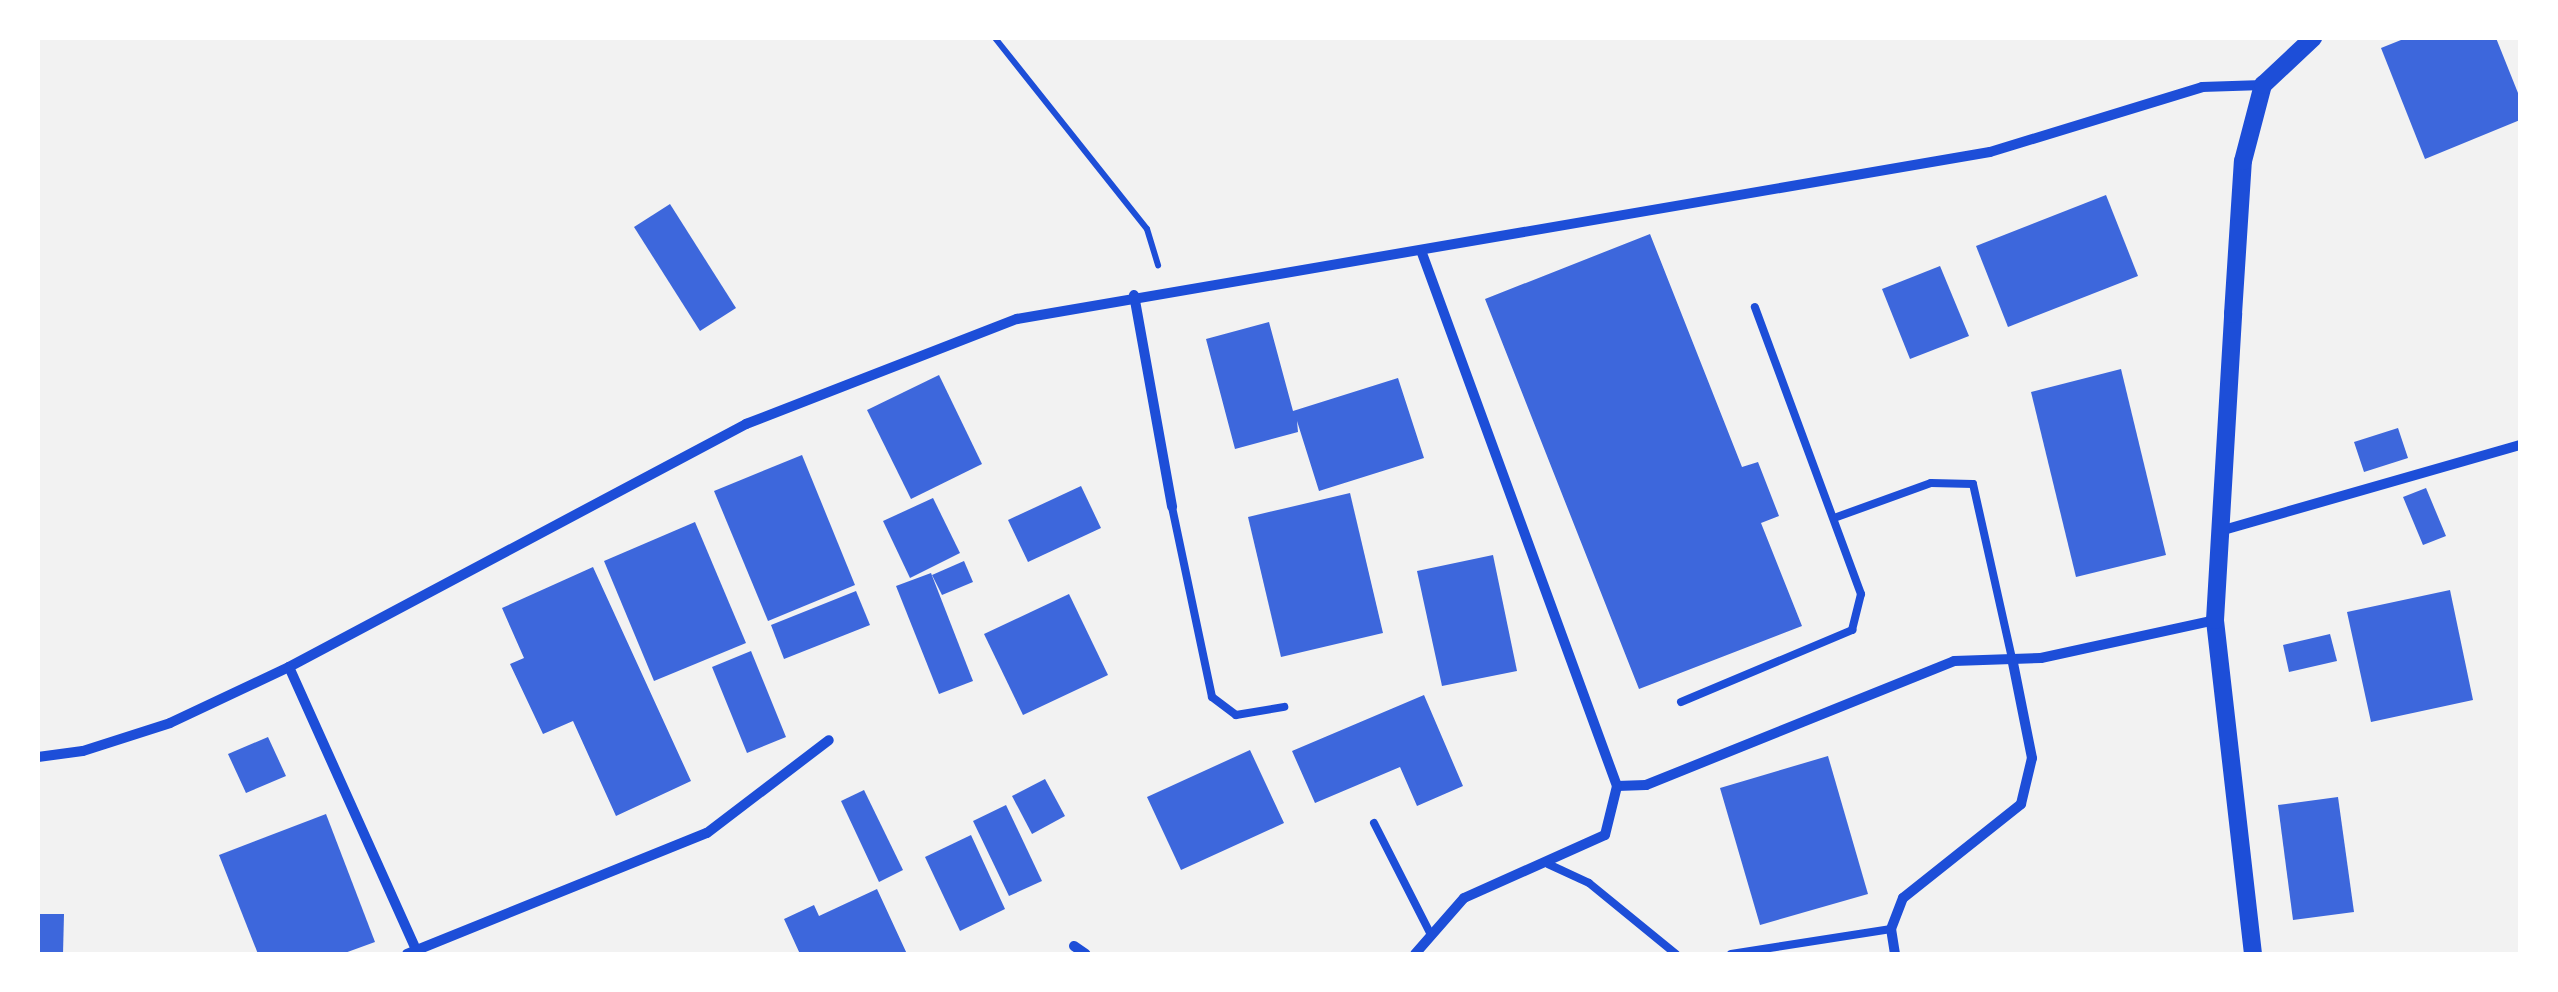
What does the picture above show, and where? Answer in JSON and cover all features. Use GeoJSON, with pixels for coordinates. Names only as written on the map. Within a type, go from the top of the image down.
{"type":"FeatureCollection","features":[{"type":"Feature","properties":{"kind":"street"},"geometry":{"type":"LineString","coordinates":[[2252,954],[2215,620],[2243,161],[2263,86],[2313,38]]}},
{"type":"Feature","properties":{"kind":"street"},"geometry":{"type":"LineString","coordinates":[[38,757],[83,751],[170,723],[289,667],[746,424],[1017,319],[1134,295],[1422,253],[1990,152],[2202,87],[2263,86]]}},
{"type":"Feature","properties":{"kind":"street"},"geometry":{"type":"LineString","coordinates":[[1415,954],[1464,898],[1548,864],[1605,835],[1617,786],[1422,253]]}},
{"type":"Feature","properties":{"kind":"street"},"geometry":{"type":"LineString","coordinates":[[1134,295],[1172,507]]}},
{"type":"Feature","properties":{"kind":"street"},"geometry":{"type":"LineString","coordinates":[[2219,531],[2520,444]]}},
{"type":"Feature","properties":{"kind":"street"},"geometry":{"type":"LineString","coordinates":[[1617,786],[1646,785],[1954,661],[2012,658],[2215,620]]}},
{"type":"Feature","properties":{"kind":"street"},"geometry":{"type":"LineString","coordinates":[[1895,954],[1891,929],[1903,898],[2022,804],[2032,758],[2012,658]]}},
{"type":"Feature","properties":{"kind":"street"},"geometry":{"type":"LineString","coordinates":[[289,667],[414,953],[707,833],[829,740]]}},
{"type":"Feature","properties":{"kind":"street"},"geometry":{"type":"LineString","coordinates":[[1074,946],[1086,954]]}},
{"type":"Feature","properties":{"kind":"lane"},"geometry":{"type":"LineString","coordinates":[[1681,702],[1852,630],[1861,594],[1755,307]]}},
{"type":"Feature","properties":{"kind":"lane"},"geometry":{"type":"LineString","coordinates":[[1834,518],[1931,482],[1973,484],[2012,658]]}},
{"type":"Feature","properties":{"kind":"lane"},"geometry":{"type":"LineString","coordinates":[[1172,507],[1212,697],[1236,715],[1284,707]]}},
{"type":"Feature","properties":{"kind":"lane"},"geometry":{"type":"LineString","coordinates":[[1374,823],[1432,936]]}},
{"type":"Feature","properties":{"kind":"lane"},"geometry":{"type":"LineString","coordinates":[[1548,864],[1589,883],[1676,954]]}},
{"type":"Feature","properties":{"kind":"lane"},"geometry":{"type":"LineString","coordinates":[[1731,954],[1891,929]]}},
{"type":"Feature","properties":{"kind":"path"},"geometry":{"type":"LineString","coordinates":[[994,38],[1147,228],[1166,290]]}},
{"type":"Feature","properties":{"kind":"building"},"geometry":{"type":"Polygon","coordinates":[[[2406,38],[2496,38],[2520,98],[2520,120],[2425,159],[2381,48],[2406,38]]]}},
{"type":"Feature","properties":{"kind":"building"},"geometry":{"type":"Polygon","coordinates":[[[2106,195],[2138,276],[2008,327],[1976,246],[2106,195]]]}},
{"type":"Feature","properties":{"kind":"building"},"geometry":{"type":"Polygon","coordinates":[[[670,204],[736,308],[700,331],[634,227],[670,204]]]}},
{"type":"Feature","properties":{"kind":"building"},"geometry":{"type":"Polygon","coordinates":[[[1650,234],[1742,467],[1758,462],[1779,516],[1761,523],[1802,626],[1639,689],[1485,299],[1650,234]]]}},
{"type":"Feature","properties":{"kind":"building"},"geometry":{"type":"Polygon","coordinates":[[[1940,266],[1969,336],[1910,359],[1882,289],[1940,266]]]}},
{"type":"Feature","properties":{"kind":"building"},"geometry":{"type":"Polygon","coordinates":[[[1269,322],[1293,411],[1398,378],[1424,458],[1319,491],[1297,421],[1298,432],[1235,449],[1206,339],[1269,322]]]}},
{"type":"Feature","properties":{"kind":"building"},"geometry":{"type":"Polygon","coordinates":[[[2121,369],[2166,555],[2076,577],[2031,392],[2121,369]]]}},
{"type":"Feature","properties":{"kind":"building"},"geometry":{"type":"Polygon","coordinates":[[[939,375],[982,464],[911,499],[867,410],[939,375]]]}},
{"type":"Feature","properties":{"kind":"building"},"geometry":{"type":"Polygon","coordinates":[[[2398,428],[2408,458],[2364,472],[2354,442],[2398,428]]]}},
{"type":"Feature","properties":{"kind":"building"},"geometry":{"type":"Polygon","coordinates":[[[802,455],[855,585],[768,621],[714,491],[802,455]]]}},
{"type":"Feature","properties":{"kind":"building"},"geometry":{"type":"Polygon","coordinates":[[[1081,486],[1101,528],[1028,562],[1008,520],[1081,486]]]}},
{"type":"Feature","properties":{"kind":"building"},"geometry":{"type":"Polygon","coordinates":[[[2426,488],[2446,536],[2423,545],[2403,497],[2426,488]]]}},
{"type":"Feature","properties":{"kind":"building"},"geometry":{"type":"Polygon","coordinates":[[[1350,493],[1383,633],[1281,657],[1248,517],[1350,493]]]}},
{"type":"Feature","properties":{"kind":"building"},"geometry":{"type":"Polygon","coordinates":[[[933,498],[960,553],[910,578],[883,521],[933,498]]]}},
{"type":"Feature","properties":{"kind":"building"},"geometry":{"type":"Polygon","coordinates":[[[695,522],[746,643],[654,681],[604,561],[695,522]]]}},
{"type":"Feature","properties":{"kind":"building"},"geometry":{"type":"Polygon","coordinates":[[[1493,555],[1517,671],[1442,686],[1417,571],[1493,555]]]}},
{"type":"Feature","properties":{"kind":"building"},"geometry":{"type":"Polygon","coordinates":[[[964,561],[973,582],[942,595],[932,575],[964,561]]]}},
{"type":"Feature","properties":{"kind":"building"},"geometry":{"type":"Polygon","coordinates":[[[593,567],[691,781],[616,816],[573,721],[543,734],[510,664],[524,658],[502,608],[593,567]]]}},
{"type":"Feature","properties":{"kind":"building"},"geometry":{"type":"Polygon","coordinates":[[[931,573],[973,681],[939,694],[896,586],[931,573]]]}},
{"type":"Feature","properties":{"kind":"building"},"geometry":{"type":"Polygon","coordinates":[[[2450,590],[2473,700],[2371,722],[2347,612],[2450,590]]]}},
{"type":"Feature","properties":{"kind":"building"},"geometry":{"type":"Polygon","coordinates":[[[856,591],[870,625],[784,659],[771,625],[856,591]]]}},
{"type":"Feature","properties":{"kind":"building"},"geometry":{"type":"Polygon","coordinates":[[[1069,594],[1108,675],[1023,715],[984,634],[1069,594]]]}},
{"type":"Feature","properties":{"kind":"building"},"geometry":{"type":"Polygon","coordinates":[[[2330,634],[2337,661],[2289,672],[2283,645],[2330,634]]]}},
{"type":"Feature","properties":{"kind":"building"},"geometry":{"type":"Polygon","coordinates":[[[751,651],[786,737],[747,753],[712,667],[751,651]]]}},
{"type":"Feature","properties":{"kind":"building"},"geometry":{"type":"Polygon","coordinates":[[[1424,695],[1463,786],[1417,806],[1400,767],[1315,803],[1292,751],[1424,695]]]}},
{"type":"Feature","properties":{"kind":"building"},"geometry":{"type":"Polygon","coordinates":[[[268,737],[286,776],[246,793],[228,754],[268,737]]]}},
{"type":"Feature","properties":{"kind":"building"},"geometry":{"type":"Polygon","coordinates":[[[1250,750],[1284,823],[1181,870],[1147,797],[1250,750]]]}},
{"type":"Feature","properties":{"kind":"building"},"geometry":{"type":"Polygon","coordinates":[[[1828,756],[1868,894],[1760,925],[1720,788],[1828,756]]]}},
{"type":"Feature","properties":{"kind":"building"},"geometry":{"type":"Polygon","coordinates":[[[1045,779],[1065,816],[1032,834],[1012,796],[1045,779]]]}},
{"type":"Feature","properties":{"kind":"building"},"geometry":{"type":"Polygon","coordinates":[[[864,790],[903,870],[879,882],[841,801],[864,790]]]}},
{"type":"Feature","properties":{"kind":"building"},"geometry":{"type":"Polygon","coordinates":[[[2338,797],[2354,912],[2293,920],[2278,805],[2338,797]]]}},
{"type":"Feature","properties":{"kind":"building"},"geometry":{"type":"Polygon","coordinates":[[[1006,805],[1042,881],[1009,896],[973,821],[1006,805]]]}},
{"type":"Feature","properties":{"kind":"building"},"geometry":{"type":"Polygon","coordinates":[[[326,814],[375,942],[342,954],[258,954],[219,855],[326,814]]]}},
{"type":"Feature","properties":{"kind":"building"},"geometry":{"type":"Polygon","coordinates":[[[971,835],[1005,909],[960,931],[925,857],[971,835]]]}},
{"type":"Feature","properties":{"kind":"building"},"geometry":{"type":"Polygon","coordinates":[[[877,889],[907,954],[800,954],[784,919],[814,905],[819,916],[877,889]]]}},
{"type":"Feature","properties":{"kind":"building"},"geometry":{"type":"Polygon","coordinates":[[[38,914],[64,914],[63,954],[38,954],[38,914]]]}}]}
